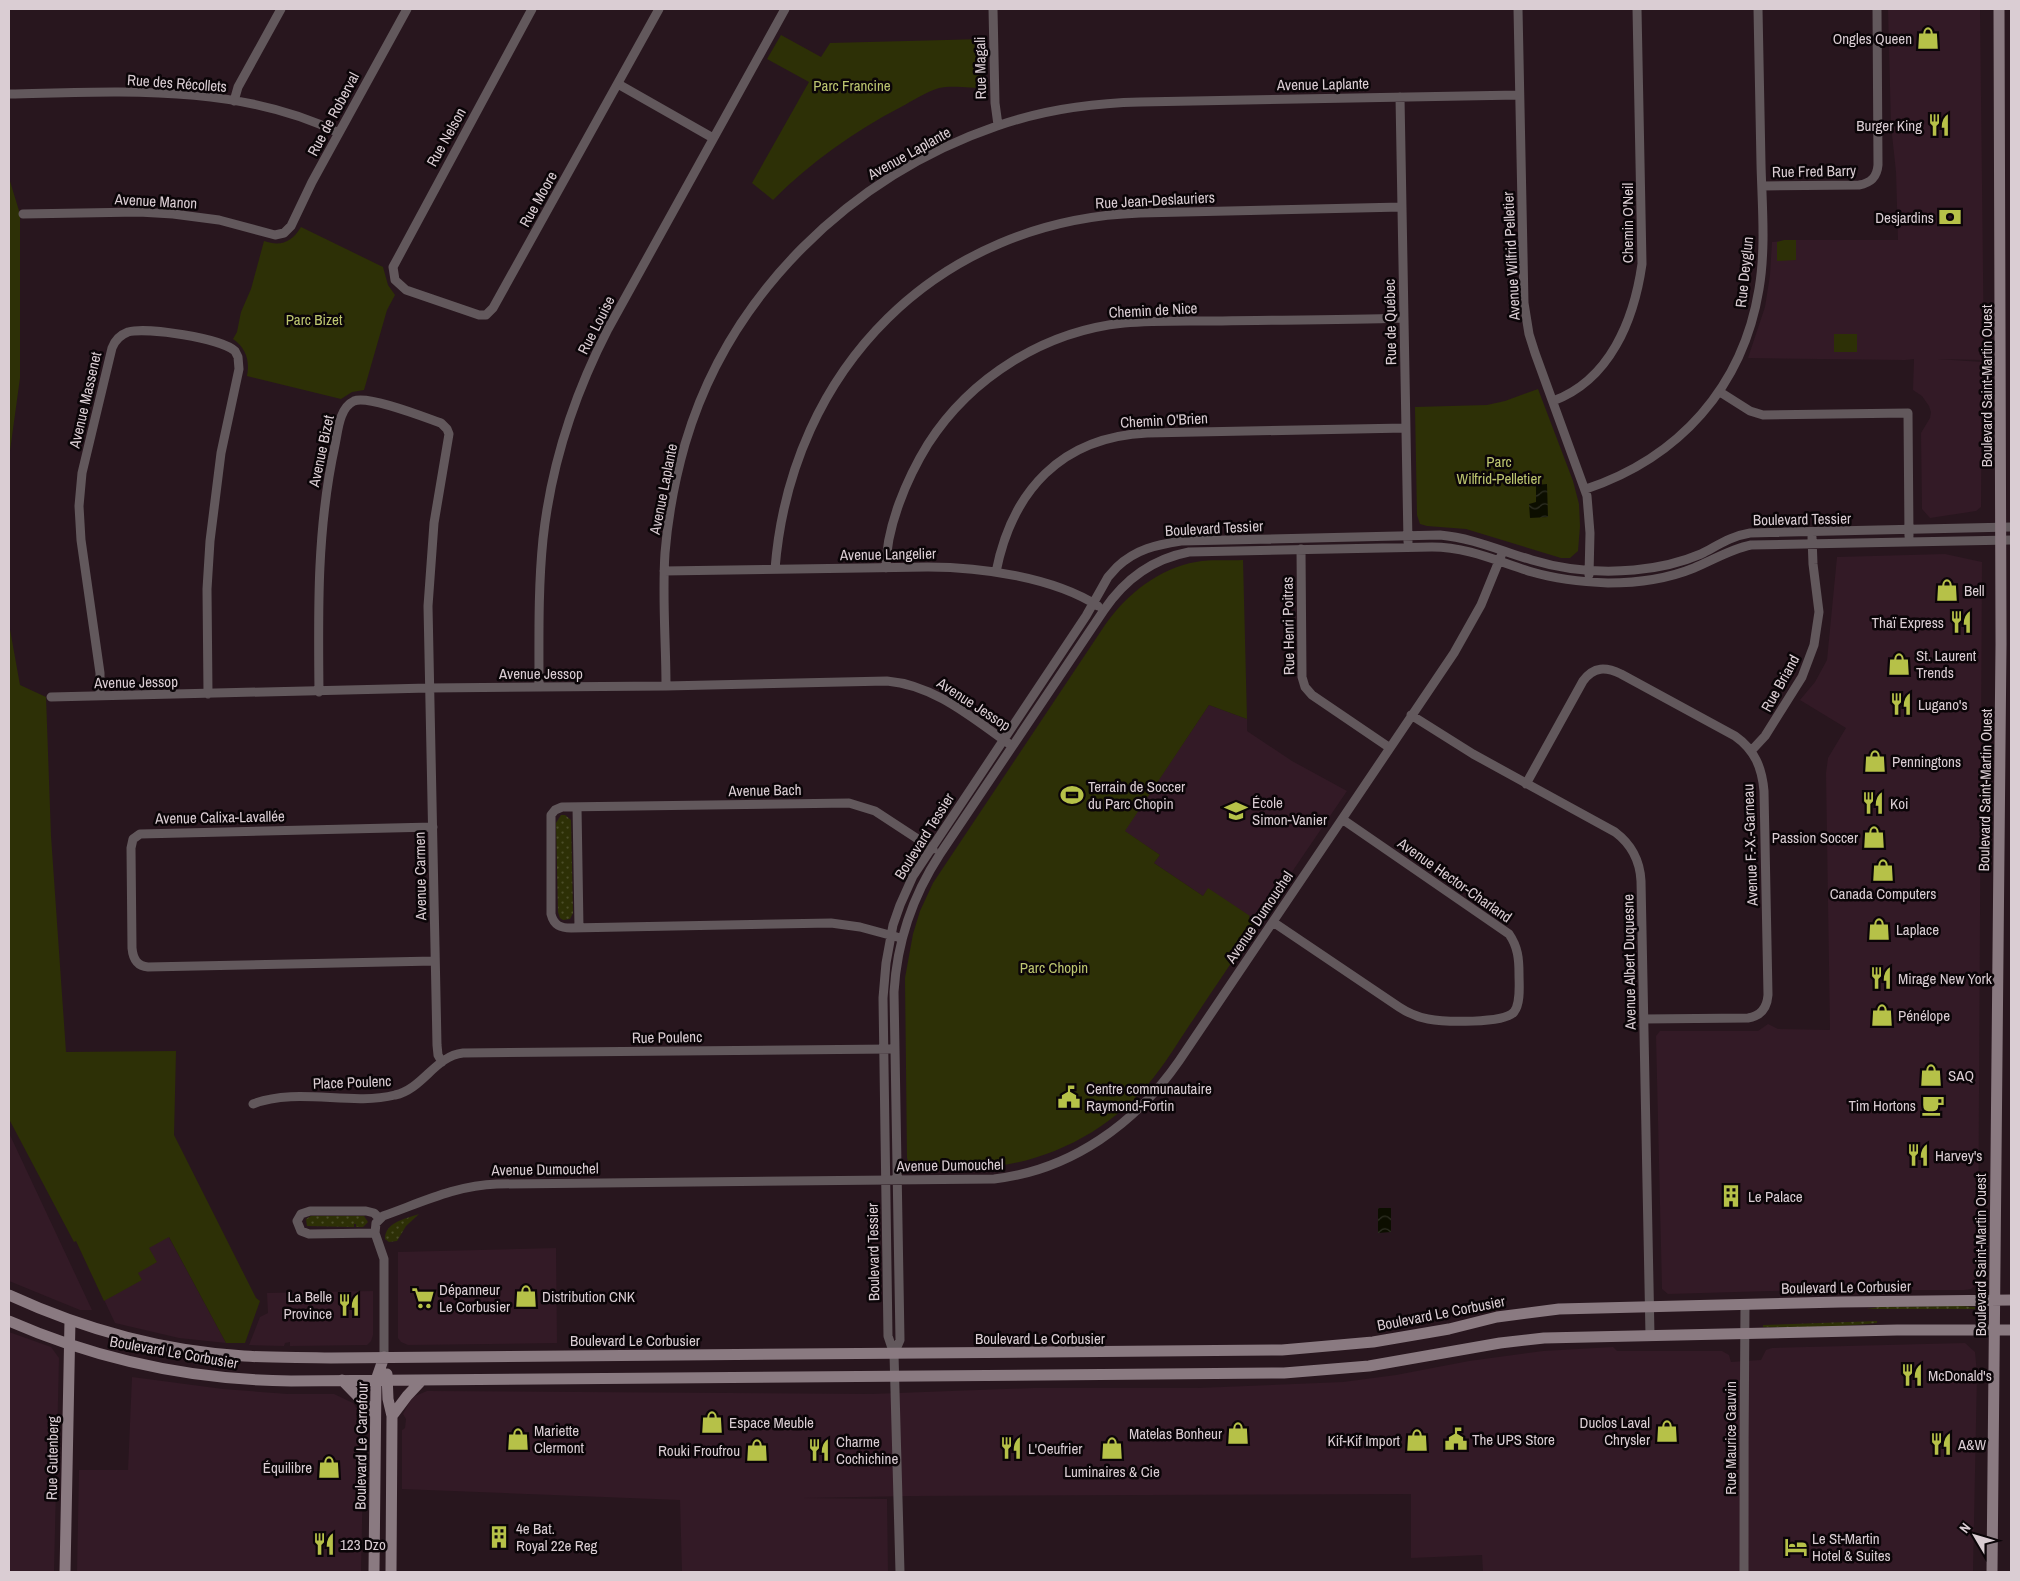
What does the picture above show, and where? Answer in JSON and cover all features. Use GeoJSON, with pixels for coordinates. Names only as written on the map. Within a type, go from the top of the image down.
{"type":"FeatureCollection","features":[{"type":"Feature","properties":{"kind":"street"},"geometry":{"type":"LineString","coordinates":[[234,101],[238,87],[281,9]]}},
{"type":"Feature","properties":{"kind":"street","name":"Rue de Roberval"},"geometry":{"type":"LineString","coordinates":[[284,233],[291,226],[339,132],[406,9]]}},
{"type":"Feature","properties":{"kind":"street","name":"Rue Nelson"},"geometry":{"type":"LineString","coordinates":[[395,280],[392,267],[397,257],[532,9]]}},
{"type":"Feature","properties":{"kind":"street","name":"Rue Moore"},"geometry":{"type":"LineString","coordinates":[[395,280],[403,288],[479,315],[489,312],[659,9]]}},
{"type":"Feature","properties":{"kind":"street","name":"Rue Louise"},"geometry":{"type":"LineString","coordinates":[[539,687],[540,588],[543,538],[551,490],[568,422],[598,348],[784,9]]}},
{"type":"Feature","properties":{"kind":"street","name":"Rue Magali"},"geometry":{"type":"LineString","coordinates":[[993,9],[995,103],[998,125]]}},
{"type":"Feature","properties":{"kind":"street","name":"Avenue Wilfrid Pelletier"},"geometry":{"type":"LineString","coordinates":[[1518,9],[1524,303],[1532,343],[1586,490],[1590,518],[1588,581]]}},
{"type":"Feature","properties":{"kind":"street","name":"Chemin O'Neil"},"geometry":{"type":"LineString","coordinates":[[1553,401],[1579,388],[1603,364],[1624,331],[1638,293],[1642,264],[1637,9]]}},
{"type":"Feature","properties":{"kind":"street","name":"Rue Deyglun"},"geometry":{"type":"LineString","coordinates":[[1586,490],[1623,474],[1668,446],[1694,423],[1720,392],[1742,349],[1751,324],[1757,299],[1762,258],[1758,9]]}},
{"type":"Feature","properties":{"kind":"street","name":"Rue Fred Barry"},"geometry":{"type":"LineString","coordinates":[[1762,186],[1859,185],[1869,182],[1876,175],[1878,165],[1878,9]]}},
{"type":"Feature","properties":{"kind":"street","name":"Boulevard Saint-Martin Ouest"},"geometry":{"type":"LineString","coordinates":[[1992,1572],[1995,1300],[2006,759],[2006,527],[2000,9]]}},
{"type":"Feature","properties":{"kind":"street"},"geometry":{"type":"LineString","coordinates":[[618,84],[713,138]]}},
{"type":"Feature","properties":{"kind":"street","name":"Rue des Récollets"},"geometry":{"type":"LineString","coordinates":[[9,94],[158,93],[234,101],[296,115],[339,132]]}},
{"type":"Feature","properties":{"kind":"street","name":"Avenue Laplante"},"geometry":{"type":"LineString","coordinates":[[666,686],[664,571],[670,514],[690,429],[723,354],[760,296],[808,243],[833,219],[871,189],[922,158],[998,125],[1057,111],[1103,104],[1519,95]]}},
{"type":"Feature","properties":{"kind":"street","name":"Rue de Québec"},"geometry":{"type":"LineString","coordinates":[[1400,97],[1408,547]]}},
{"type":"Feature","properties":{"kind":"street","name":"Rue Jean-Deslauriers"},"geometry":{"type":"LineString","coordinates":[[775,569],[780,527],[791,478],[808,432],[831,388],[856,353],[890,317],[922,288],[964,261],[997,244],[1031,231],[1067,221],[1104,215],[1140,212],[1402,207]]}},
{"type":"Feature","properties":{"kind":"street","name":"Avenue Manon"},"geometry":{"type":"LineString","coordinates":[[23,214],[168,213],[219,220],[275,235],[284,233]]}},
{"type":"Feature","properties":{"kind":"street","name":"Chemin de Nice"},"geometry":{"type":"LineString","coordinates":[[886,568],[895,519],[902,495],[918,462],[938,431],[961,402],[989,378],[1014,360],[1041,346],[1076,333],[1124,323],[1403,318]]}},
{"type":"Feature","properties":{"kind":"street","name":"Avenue Massenet"},"geometry":{"type":"LineString","coordinates":[[100,696],[100,673],[79,528],[80,489],[83,468],[112,348],[122,335],[135,331],[174,334],[221,343],[235,351],[239,364],[213,506],[208,589],[208,694]]}},
{"type":"Feature","properties":{"kind":"street"},"geometry":{"type":"LineString","coordinates":[[1720,392],[1750,411],[1763,415],[1908,413],[1910,541]]}},
{"type":"Feature","properties":{"kind":"street","name":"Avenue Bizet"},"geometry":{"type":"LineString","coordinates":[[319,692],[318,582],[326,492],[342,413],[349,404],[363,399],[441,423],[447,428],[449,434],[436,506],[429,567],[429,688]]}},
{"type":"Feature","properties":{"kind":"street","name":"Chemin O'Brien"},"geometry":{"type":"LineString","coordinates":[[996,572],[1006,531],[1014,513],[1030,490],[1058,463],[1082,448],[1100,441],[1128,434],[1147,432],[1406,428]]}},
{"type":"Feature","properties":{"kind":"street","name":"Boulevard Tessier"},"geometry":{"type":"LineString","coordinates":[[900,1572],[894,1354],[888,1336],[885,1180],[884,985],[891,936],[908,885],[930,847],[1004,740],[1094,603],[1108,577],[1122,562],[1138,551],[1157,544],[1200,540],[1408,536],[1458,537],[1556,566],[1589,570],[1634,570],[1667,565],[1700,554],[1744,534],[2006,527]]}},
{"type":"Feature","properties":{"kind":"street","name":"Rue Briand"},"geometry":{"type":"LineString","coordinates":[[1752,750],[1765,736],[1798,684],[1806,669],[1814,646],[1819,612],[1813,564],[1812,532]]}},
{"type":"Feature","properties":{"kind":"street","name":"Boulevard Tessier"},"geometry":{"type":"LineString","coordinates":[[894,1354],[900,1340],[894,992],[902,938],[917,893],[940,854],[1104,610],[1118,591],[1134,576],[1153,564],[1184,553],[1408,547],[1451,548],[1469,551],[1546,575],[1588,581],[1621,582],[1652,579],[1693,568],[1745,546],[1812,542],[2006,540]]}},
{"type":"Feature","properties":{"kind":"street","name":"Rue Henri Poitras"},"geometry":{"type":"LineString","coordinates":[[1301,549],[1302,677],[1304,687],[1312,695],[1390,748]]}},
{"type":"Feature","properties":{"kind":"street","name":"Avenue Dumouchel"},"geometry":{"type":"LineString","coordinates":[[379,1218],[458,1189],[485,1184],[984,1180],[1014,1176],[1062,1161],[1084,1150],[1138,1111],[1168,1077],[1454,653],[1486,594],[1503,550]]}},
{"type":"Feature","properties":{"kind":"street","name":"Avenue Langelier"},"geometry":{"type":"LineString","coordinates":[[664,571],[942,567],[996,572],[1050,586],[1094,603],[1104,610]]}},
{"type":"Feature","properties":{"kind":"street"},"geometry":{"type":"LineString","coordinates":[[1526,784],[1583,681],[1590,673],[1598,669],[1607,669],[1621,674],[1735,736],[1752,750]]}},
{"type":"Feature","properties":{"kind":"street","name":"Avenue Jessop"},"geometry":{"type":"LineString","coordinates":[[51,697],[429,688],[903,682],[935,694],[1013,746]]}},
{"type":"Feature","properties":{"kind":"street","name":"Avenue Carmen"},"geometry":{"type":"LineString","coordinates":[[429,688],[436,1045],[442,1062]]}},
{"type":"Feature","properties":{"kind":"street","name":"Avenue Albert Duquesne"},"geometry":{"type":"LineString","coordinates":[[1412,715],[1460,747],[1615,832],[1634,853],[1640,870],[1641,881],[1650,1335]]}},
{"type":"Feature","properties":{"kind":"street","name":"Avenue F.-X.-Garneau"},"geometry":{"type":"LineString","coordinates":[[1644,1019],[1752,1018],[1761,1013],[1765,1008],[1768,995],[1764,791],[1760,767],[1752,750]]}},
{"type":"Feature","properties":{"kind":"street","name":"Avenue Bach"},"geometry":{"type":"LineString","coordinates":[[902,938],[860,927],[823,923],[579,928],[559,926],[553,920],[552,914],[550,817],[552,812],[559,808],[577,807],[849,803],[875,811],[940,854]]}},
{"type":"Feature","properties":{"kind":"street"},"geometry":{"type":"LineString","coordinates":[[577,807],[579,928]]}},
{"type":"Feature","properties":{"kind":"street","name":"Avenue Hector-Charland"},"geometry":{"type":"LineString","coordinates":[[1273,922],[1399,1008],[1415,1016],[1433,1020],[1491,1020],[1505,1018],[1514,1012],[1518,998],[1518,953],[1509,934],[1498,924],[1342,819]]}},
{"type":"Feature","properties":{"kind":"street","name":"Avenue Calixa-Lavallée"},"geometry":{"type":"LineString","coordinates":[[433,827],[143,833],[135,837],[131,845],[133,955],[137,962],[145,967],[435,961]]}},
{"type":"Feature","properties":{"kind":"street","name":"Rue Poulenc"},"geometry":{"type":"LineString","coordinates":[[442,1062],[451,1056],[463,1053],[895,1049]]}},
{"type":"Feature","properties":{"kind":"street","name":"Place Poulenc"},"geometry":{"type":"LineString","coordinates":[[253,1104],[274,1098],[378,1097],[398,1095],[415,1086],[442,1062]]}},
{"type":"Feature","properties":{"kind":"street"},"geometry":{"type":"LineString","coordinates":[[375,1233],[309,1234],[304,1233],[299,1228],[298,1218],[301,1214],[310,1211],[366,1210],[374,1213],[379,1218],[375,1225],[375,1233],[384,1259],[384,1357]]}},
{"type":"Feature","properties":{"kind":"street","name":"Boulevard Le Corbusier"},"geometry":{"type":"LineString","coordinates":[[9,1295],[70,1320],[110,1333],[153,1343],[228,1355],[265,1357],[894,1354],[1308,1349],[1400,1338],[1519,1313],[1559,1309],[2011,1300]]}},
{"type":"Feature","properties":{"kind":"street","name":"Rue Maurice Gauvin"},"geometry":{"type":"LineString","coordinates":[[1744,1572],[1745,1470],[1743,1418],[1745,1304]]}},
{"type":"Feature","properties":{"kind":"street"},"geometry":{"type":"LineString","coordinates":[[70,1320],[70,1345]]}},
{"type":"Feature","properties":{"kind":"street","name":"Boulevard Le Corbusier"},"geometry":{"type":"LineString","coordinates":[[9,1321],[70,1345],[130,1362],[204,1376],[248,1380],[1257,1374],[1310,1372],[1369,1366],[1520,1341],[1650,1335],[1670,1337],[1897,1330],[2011,1330]]}},
{"type":"Feature","properties":{"kind":"street","name":"Rue Gutenberg"},"geometry":{"type":"LineString","coordinates":[[65,1572],[70,1345]]}},
{"type":"Feature","properties":{"kind":"street","name":"Boulevard Le Carrefour"},"geometry":{"type":"LineString","coordinates":[[374,1572],[375,1414],[382,1380],[384,1357]]}},
{"type":"Feature","properties":{"kind":"street"},"geometry":{"type":"LineString","coordinates":[[342,1380],[375,1414]]}},
{"type":"Feature","properties":{"kind":"street","name":"Boulevard Le Carrefour"},"geometry":{"type":"LineString","coordinates":[[382,1380],[392,1416],[391,1572]]}},
{"type":"Feature","properties":{"kind":"street"},"geometry":{"type":"LineString","coordinates":[[392,1416],[422,1380]]}},
{"type":"Feature","properties":{"kind":"shaded area"},"geometry":{"type":"Polygon","coordinates":[[[1888,9],[1980,9],[1984,360],[1937,359],[1982,362],[1981,507],[1976,511],[1930,518],[1922,509],[1921,433],[1930,418],[1931,412],[1922,396],[1913,390],[1914,359],[1748,358],[1765,307],[1770,275],[1772,242],[1796,240],[1898,240],[1896,172],[1891,125],[1888,9]]]}},
{"type":"Feature","properties":{"kind":"shaded area"},"geometry":{"type":"Polygon","coordinates":[[[1945,554],[1982,562],[1978,1272],[1976,1285],[1971,1289],[1964,1290],[1806,1290],[1668,1294],[1662,1289],[1656,1036],[1660,1031],[1758,1031],[1768,1024],[1778,1029],[1830,1030],[1826,773],[1828,758],[1846,728],[1800,700],[1815,682],[1827,660],[1837,557],[1945,554]]]}},
{"type":"Feature","properties":{"kind":"shaded area","name":"École Simon-Vanier"},"geometry":{"type":"Polygon","coordinates":[[[1209,705],[1247,719],[1247,731],[1292,761],[1347,791],[1258,922],[1208,889],[1203,896],[1154,863],[1160,855],[1124,831],[1209,705]]]}},
{"type":"Feature","properties":{"kind":"shaded area"},"geometry":{"type":"Polygon","coordinates":[[[9,1133],[92,1310],[80,1310],[9,1281],[9,1133]]]}},
{"type":"Feature","properties":{"kind":"shaded area"},"geometry":{"type":"Polygon","coordinates":[[[158,1217],[226,1343],[179,1338],[115,1323],[76,1240],[158,1217]]]}},
{"type":"Feature","properties":{"kind":"shaded area"},"geometry":{"type":"Polygon","coordinates":[[[556,1248],[557,1343],[408,1345],[401,1342],[398,1338],[398,1252],[556,1248]]]}},
{"type":"Feature","properties":{"kind":"shaded area"},"geometry":{"type":"Polygon","coordinates":[[[373,1291],[373,1335],[367,1345],[290,1346],[290,1342],[285,1343],[284,1346],[249,1345],[260,1317],[268,1313],[267,1293],[373,1291]]]}},
{"type":"Feature","properties":{"kind":"shaded area"},"geometry":{"type":"Polygon","coordinates":[[[9,1332],[51,1347],[59,1358],[54,1572],[9,1572],[9,1332]]]}},
{"type":"Feature","properties":{"kind":"shaded area"},"geometry":{"type":"Polygon","coordinates":[[[1965,1343],[1975,1352],[1977,1373],[1973,1572],[1483,1572],[1482,1555],[1411,1558],[1411,1494],[804,1498],[887,1499],[888,1572],[682,1572],[680,1500],[402,1489],[402,1430],[405,1428],[406,1419],[403,1414],[415,1396],[427,1391],[871,1394],[1034,1388],[1198,1388],[1343,1382],[1543,1351],[1613,1347],[1617,1351],[1722,1351],[1729,1355],[1731,1362],[1761,1360],[1766,1350],[1772,1348],[1965,1343]]]}},
{"type":"Feature","properties":{"kind":"shaded area"},"geometry":{"type":"Polygon","coordinates":[[[132,1377],[223,1389],[288,1394],[334,1394],[353,1403],[362,1416],[364,1427],[361,1572],[77,1572],[79,1470],[128,1470],[132,1377]]]}},
{"type":"Feature","properties":{"kind":"green space","name":"Parc Francine"},"geometry":{"type":"Polygon","coordinates":[[[781,35],[821,57],[830,43],[984,39],[985,88],[944,87],[919,97],[849,137],[802,173],[773,200],[752,183],[809,82],[767,59],[781,35]]]}},
{"type":"Feature","properties":{"kind":"green space"},"geometry":{"type":"Polygon","coordinates":[[[9,178],[20,214],[20,378],[9,458],[9,178]]]}},
{"type":"Feature","properties":{"kind":"green space","name":"Parc Bizet"},"geometry":{"type":"Polygon","coordinates":[[[301,227],[383,267],[388,285],[395,295],[387,310],[364,390],[352,392],[341,399],[247,376],[248,365],[246,355],[241,346],[233,339],[237,332],[241,312],[251,289],[264,241],[270,243],[286,242],[301,227]]]}},
{"type":"Feature","properties":{"kind":"green space"},"geometry":{"type":"Polygon","coordinates":[[[1796,240],[1796,260],[1777,261],[1777,242],[1796,240]]]}},
{"type":"Feature","properties":{"kind":"green space"},"geometry":{"type":"Polygon","coordinates":[[[1834,334],[1857,334],[1857,352],[1834,352],[1834,334]]]}},
{"type":"Feature","properties":{"kind":"green space","name":"Parc Wilfrid-Pelletier"},"geometry":{"type":"Polygon","coordinates":[[[1538,389],[1573,481],[1579,504],[1578,551],[1570,558],[1561,558],[1466,529],[1420,524],[1417,515],[1415,407],[1487,405],[1505,401],[1538,389]]]}},
{"type":"Feature","properties":{"kind":"green space","name":"Parc Chopin"},"geometry":{"type":"Polygon","coordinates":[[[1243,560],[1247,719],[1209,705],[1125,831],[1160,855],[1154,863],[1203,896],[1208,888],[1250,916],[1254,929],[1154,1077],[1115,1116],[1069,1145],[1044,1155],[1017,1162],[991,1167],[963,1169],[932,1170],[914,1168],[909,1164],[907,1158],[905,978],[913,934],[920,911],[933,883],[1105,625],[1123,603],[1144,584],[1182,565],[1208,561],[1243,560]]]}},
{"type":"Feature","properties":{"kind":"green space"},"geometry":{"type":"Polygon","coordinates":[[[9,624],[20,685],[46,697],[51,836],[66,1052],[176,1051],[174,1135],[256,1298],[260,1301],[245,1343],[226,1343],[169,1237],[149,1248],[157,1262],[138,1273],[142,1280],[104,1301],[76,1241],[74,1242],[9,1119],[9,624]]]}},
{"type":"Feature","properties":{"kind":"green space"},"geometry":{"type":"Polygon","coordinates":[[[561,815],[565,815],[571,820],[573,913],[570,919],[563,920],[558,912],[556,823],[561,815]]]}},
{"type":"Feature","properties":{"kind":"green space"},"geometry":{"type":"Polygon","coordinates":[[[419,1214],[406,1226],[397,1241],[389,1242],[385,1239],[388,1229],[392,1225],[419,1214]]]}},
{"type":"Feature","properties":{"kind":"green space"},"geometry":{"type":"Polygon","coordinates":[[[311,1216],[364,1216],[368,1222],[363,1227],[356,1227],[356,1224],[354,1224],[354,1227],[307,1226],[306,1219],[311,1216]]]}},
{"type":"Feature","properties":{"kind":"green space"},"geometry":{"type":"Polygon","coordinates":[[[1879,1307],[1975,1307],[1975,1309],[1867,1309],[1879,1307]]]}},
{"type":"Feature","properties":{"kind":"green space"},"geometry":{"type":"Polygon","coordinates":[[[1877,1321],[1877,1323],[1834,1326],[1763,1327],[1763,1325],[1877,1321]]]}},
{"type":"Feature","properties":{"kind":"water"},"geometry":{"type":"Polygon","coordinates":[[[1547,484],[1548,517],[1530,518],[1529,504],[1536,502],[1536,485],[1547,484]]]}},
{"type":"Feature","properties":{"kind":"water"},"geometry":{"type":"Polygon","coordinates":[[[1378,1208],[1391,1208],[1391,1232],[1378,1233],[1378,1208]]]}},
{"type":"Feature","properties":{"kind":"place","name":"Ongles Queen"},"geometry":{"type":"Point","coordinates":[1928,38]}},
{"type":"Feature","properties":{"kind":"place","name":"Burger King"},"geometry":{"type":"Point","coordinates":[1939,125]}},
{"type":"Feature","properties":{"kind":"place","name":"Desjardins"},"geometry":{"type":"Point","coordinates":[1950,217]}},
{"type":"Feature","properties":{"kind":"place","name":"Bell"},"geometry":{"type":"Point","coordinates":[1947,590]}},
{"type":"Feature","properties":{"kind":"place","name":"Thaï Express"},"geometry":{"type":"Point","coordinates":[1961,622]}},
{"type":"Feature","properties":{"kind":"place","name":"St. Laurent Trends"},"geometry":{"type":"Point","coordinates":[1899,664]}},
{"type":"Feature","properties":{"kind":"place","name":"Lugano's"},"geometry":{"type":"Point","coordinates":[1901,704]}},
{"type":"Feature","properties":{"kind":"place","name":"Penningtons"},"geometry":{"type":"Point","coordinates":[1875,761]}},
{"type":"Feature","properties":{"kind":"place","name":"Terrain de Soccer du Parc Chopin"},"geometry":{"type":"Point","coordinates":[1072,795]}},
{"type":"Feature","properties":{"kind":"place","name":"Koi"},"geometry":{"type":"Point","coordinates":[1873,803]}},
{"type":"Feature","properties":{"kind":"place","name":"École Simon-Vanier"},"geometry":{"type":"Point","coordinates":[1236,811]}},
{"type":"Feature","properties":{"kind":"place","name":"Passion Soccer"},"geometry":{"type":"Point","coordinates":[1874,837]}},
{"type":"Feature","properties":{"kind":"place","name":"Canada Computers"},"geometry":{"type":"Point","coordinates":[1883,870]}},
{"type":"Feature","properties":{"kind":"place","name":"Laplace"},"geometry":{"type":"Point","coordinates":[1879,929]}},
{"type":"Feature","properties":{"kind":"place","name":"Mirage New York"},"geometry":{"type":"Point","coordinates":[1881,978]}},
{"type":"Feature","properties":{"kind":"place","name":"Pénélope"},"geometry":{"type":"Point","coordinates":[1882,1015]}},
{"type":"Feature","properties":{"kind":"place","name":"SAQ"},"geometry":{"type":"Point","coordinates":[1931,1075]}},
{"type":"Feature","properties":{"kind":"place","name":"Centre communautaire Raymond-Fortin"},"geometry":{"type":"Point","coordinates":[1069,1097]}},
{"type":"Feature","properties":{"kind":"place","name":"Tim Hortons"},"geometry":{"type":"Point","coordinates":[1933,1105]}},
{"type":"Feature","properties":{"kind":"place","name":"Harvey's"},"geometry":{"type":"Point","coordinates":[1918,1155]}},
{"type":"Feature","properties":{"kind":"place","name":"Le Palace"},"geometry":{"type":"Point","coordinates":[1731,1196]}},
{"type":"Feature","properties":{"kind":"place","name":"Distribution CNK"},"geometry":{"type":"Point","coordinates":[526,1296]}},
{"type":"Feature","properties":{"kind":"place","name":"Dépanneur Le Corbusier"},"geometry":{"type":"Point","coordinates":[423,1298]}},
{"type":"Feature","properties":{"kind":"place","name":"La Belle Province"},"geometry":{"type":"Point","coordinates":[349,1305]}},
{"type":"Feature","properties":{"kind":"place","name":"McDonald's"},"geometry":{"type":"Point","coordinates":[1912,1375]}},
{"type":"Feature","properties":{"kind":"place","name":"Espace Meuble"},"geometry":{"type":"Point","coordinates":[712,1422]}},
{"type":"Feature","properties":{"kind":"place","name":"Duclos Laval Chrysler"},"geometry":{"type":"Point","coordinates":[1667,1431]}},
{"type":"Feature","properties":{"kind":"place","name":"Matelas Bonheur"},"geometry":{"type":"Point","coordinates":[1238,1433]}},
{"type":"Feature","properties":{"kind":"place","name":"Mariette Clermont"},"geometry":{"type":"Point","coordinates":[518,1439]}},
{"type":"Feature","properties":{"kind":"place","name":"The UPS Store"},"geometry":{"type":"Point","coordinates":[1456,1439]}},
{"type":"Feature","properties":{"kind":"place","name":"Kif-Kif Import"},"geometry":{"type":"Point","coordinates":[1417,1440]}},
{"type":"Feature","properties":{"kind":"place","name":"A&W"},"geometry":{"type":"Point","coordinates":[1941,1444]}},
{"type":"Feature","properties":{"kind":"place","name":"L'Oeufrier"},"geometry":{"type":"Point","coordinates":[1011,1448]}},
{"type":"Feature","properties":{"kind":"place","name":"Luminaires & Cie"},"geometry":{"type":"Point","coordinates":[1112,1448]}},
{"type":"Feature","properties":{"kind":"place","name":"Rouki Froufrou"},"geometry":{"type":"Point","coordinates":[757,1450]}},
{"type":"Feature","properties":{"kind":"place","name":"Charme Cochichine"},"geometry":{"type":"Point","coordinates":[819,1450]}},
{"type":"Feature","properties":{"kind":"place","name":"Équilibre"},"geometry":{"type":"Point","coordinates":[329,1467]}},
{"type":"Feature","properties":{"kind":"place","name":"4e Bat. Royal 22e Reg"},"geometry":{"type":"Point","coordinates":[499,1537]}},
{"type":"Feature","properties":{"kind":"place","name":"123 Dzo"},"geometry":{"type":"Point","coordinates":[324,1544]}},
{"type":"Feature","properties":{"kind":"place","name":"Le St-Martin Hotel & Suites"},"geometry":{"type":"Point","coordinates":[1796,1547]}}]}
